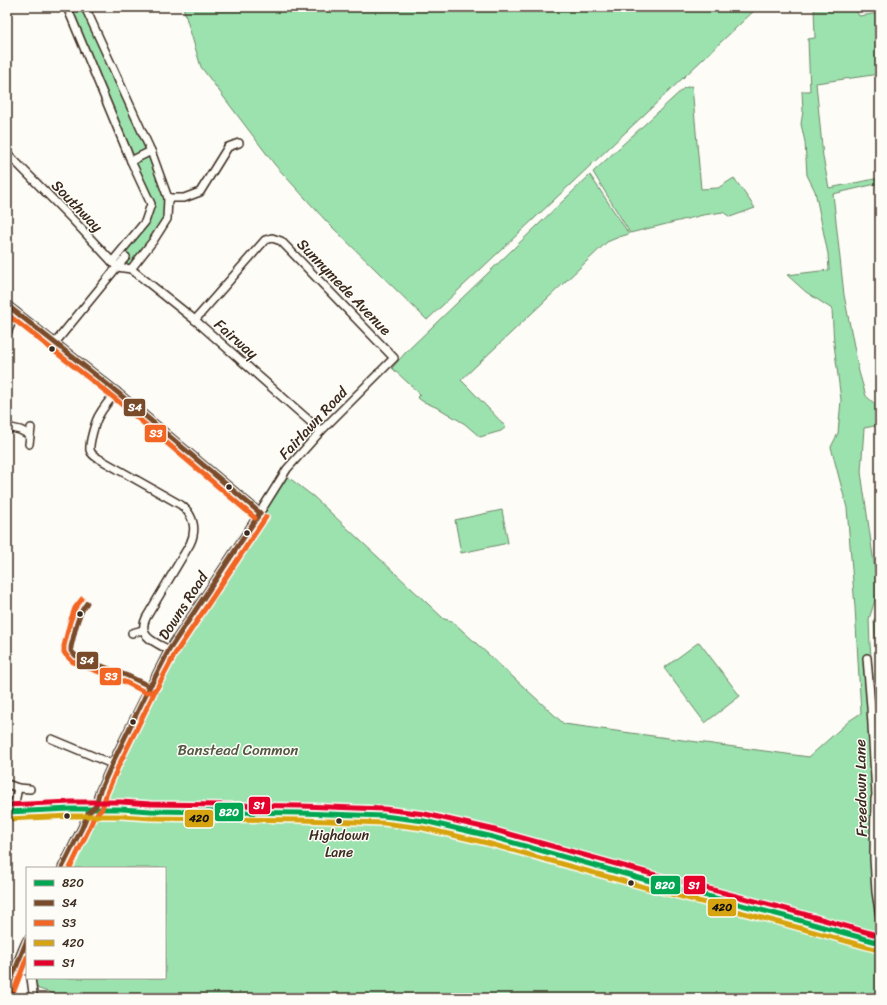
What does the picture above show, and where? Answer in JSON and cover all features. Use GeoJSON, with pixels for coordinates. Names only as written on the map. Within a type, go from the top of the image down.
{"type":"FeatureCollection","features":[{"type":"Feature","properties":{"kind":"main road"},"geometry":{"type":"LineString","coordinates":[[10,812],[92,809],[324,814],[384,816],[424,821],[489,836],[880,943]]}},
{"type":"Feature","properties":{"kind":"street"},"geometry":{"type":"LineString","coordinates":[[55,343],[114,264],[123,255],[145,222],[150,204],[67,7]]}},
{"type":"Feature","properties":{"kind":"street"},"geometry":{"type":"LineString","coordinates":[[85,7],[151,151],[168,198],[167,219],[153,241],[133,267],[114,264]]}},
{"type":"Feature","properties":{"kind":"street"},"geometry":{"type":"LineString","coordinates":[[168,198],[184,198],[200,192],[228,147],[239,143]]}},
{"type":"Feature","properties":{"kind":"street"},"geometry":{"type":"LineString","coordinates":[[131,160],[151,151]]}},
{"type":"Feature","properties":{"kind":"street","name":"Southway"},"geometry":{"type":"LineString","coordinates":[[7,153],[114,264]]}},
{"type":"Feature","properties":{"kind":"street","name":"Sunnymede Avenue"},"geometry":{"type":"LineString","coordinates":[[195,320],[265,240],[272,238],[281,241],[394,358]]}},
{"type":"Feature","properties":{"kind":"street","name":"Fairway"},"geometry":{"type":"LineString","coordinates":[[123,255],[133,267],[320,431]]}},
{"type":"Feature","properties":{"kind":"street"},"geometry":{"type":"LineString","coordinates":[[7,305],[117,392],[260,513]]}},
{"type":"Feature","properties":{"kind":"street"},"geometry":{"type":"LineString","coordinates":[[7,333],[16,312]]}},
{"type":"Feature","properties":{"kind":"street","name":"Fairlawn Road"},"geometry":{"type":"LineString","coordinates":[[260,513],[287,469],[320,431],[394,358]]}},
{"type":"Feature","properties":{"kind":"street"},"geometry":{"type":"LineString","coordinates":[[117,392],[97,420],[90,449],[92,454],[181,505],[191,516],[194,528],[194,536],[190,544],[143,625],[147,636],[169,650]]}},
{"type":"Feature","properties":{"kind":"street"},"geometry":{"type":"LineString","coordinates":[[7,427],[31,432],[29,444]]}},
{"type":"Feature","properties":{"kind":"street","name":"Downs Road"},"geometry":{"type":"LineString","coordinates":[[62,867],[82,828],[88,812],[96,806],[99,793],[112,764],[169,650],[260,513]]}},
{"type":"Feature","properties":{"kind":"street"},"geometry":{"type":"LineString","coordinates":[[132,633],[144,630]]}},
{"type":"Feature","properties":{"kind":"street","name":"Freedown Lane"},"geometry":{"type":"LineString","coordinates":[[867,658],[876,795],[874,858],[876,892],[880,917]]}},
{"type":"Feature","properties":{"kind":"street"},"geometry":{"type":"LineString","coordinates":[[52,739],[112,764]]}},
{"type":"Feature","properties":{"kind":"street"},"geometry":{"type":"LineString","coordinates":[[7,784],[18,788],[30,789]]}},
{"type":"Feature","properties":{"kind":"street"},"geometry":{"type":"LineString","coordinates":[[10,812],[18,788]]}},
{"type":"Feature","properties":{"kind":"street"},"geometry":{"type":"LineString","coordinates":[[7,990],[26,942]]}},
{"type":"Feature","properties":{"kind":"street"},"geometry":{"type":"LineString","coordinates":[[17,966],[26,970]]}},
{"type":"Feature","properties":{"kind":"street"},"geometry":{"type":"LineString","coordinates":[[31,979],[33,998]]}},
{"type":"Feature","properties":{"kind":"green space"},"geometry":{"type":"Polygon","coordinates":[[[67,7],[85,7],[168,198],[167,219],[131,269],[112,262],[145,222],[150,204],[67,7]]]}},
{"type":"Feature","properties":{"kind":"green space"},"geometry":{"type":"Polygon","coordinates":[[[183,7],[758,7],[427,320],[327,222],[275,165],[201,67],[183,7]]]}},
{"type":"Feature","properties":{"kind":"green space","name":"Banstead Common"},"geometry":{"type":"Polygon","coordinates":[[[814,7],[830,7],[831,10],[855,8],[859,16],[880,13],[880,74],[816,83],[823,157],[829,188],[880,178],[880,183],[833,194],[844,295],[859,372],[866,396],[875,404],[880,404],[880,425],[864,428],[861,472],[878,591],[869,619],[876,710],[872,715],[876,788],[880,796],[880,998],[67,998],[39,989],[35,986],[33,979],[166,979],[166,867],[67,867],[94,813],[100,812],[102,798],[169,650],[279,482],[288,477],[314,497],[444,619],[452,621],[564,724],[809,757],[849,721],[861,713],[855,607],[847,508],[831,447],[838,433],[841,400],[834,344],[832,309],[806,292],[787,275],[829,270],[828,254],[815,191],[807,175],[805,142],[801,124],[803,111],[802,91],[810,91],[808,39],[815,38],[814,7]]]}},
{"type":"Feature","properties":{"kind":"green space"},"geometry":{"type":"Polygon","coordinates":[[[692,86],[701,189],[718,188],[734,178],[755,208],[730,217],[723,212],[703,215],[630,233],[593,172],[684,88],[692,86]]]}},
{"type":"Feature","properties":{"kind":"green space"},"geometry":{"type":"Polygon","coordinates":[[[590,175],[629,234],[607,242],[461,380],[506,427],[501,431],[480,437],[465,424],[440,409],[422,401],[417,397],[420,394],[392,368],[406,352],[590,175]]]}},
{"type":"Feature","properties":{"kind":"green space"},"geometry":{"type":"Polygon","coordinates":[[[502,510],[508,543],[461,553],[455,520],[502,510]]]}},
{"type":"Feature","properties":{"kind":"green space"},"geometry":{"type":"Polygon","coordinates":[[[874,619],[880,624],[880,687],[878,687],[874,619]]]}},
{"type":"Feature","properties":{"kind":"green space"},"geometry":{"type":"Polygon","coordinates":[[[699,642],[740,696],[705,723],[664,668],[699,642]]]}},
{"type":"Feature","properties":{"kind":"transit line","name":"S4"},"geometry":{"type":"LineString","coordinates":[[7,305],[117,392],[260,513]]}},
{"type":"Feature","properties":{"kind":"transit line","name":"S3"},"geometry":{"type":"LineString","coordinates":[[7,314],[113,397],[255,518]]}},
{"type":"Feature","properties":{"kind":"transit line","name":"S4"},"geometry":{"type":"LineString","coordinates":[[152,683],[169,650],[260,513]]}},
{"type":"Feature","properties":{"kind":"transit line","name":"S3"},"geometry":{"type":"LineString","coordinates":[[158,686],[175,654],[266,517]]}},
{"type":"Feature","properties":{"kind":"transit line","name":"S3"},"geometry":{"type":"LineString","coordinates":[[82,599],[75,608],[70,622],[64,646],[64,652],[66,655],[73,662],[125,682],[145,692],[152,692],[157,688]]}},
{"type":"Feature","properties":{"kind":"transit line","name":"S4"},"geometry":{"type":"LineString","coordinates":[[87,603],[79,618],[71,651],[76,656],[147,685],[152,683]]}},
{"type":"Feature","properties":{"kind":"transit line","name":"S4"},"geometry":{"type":"LineString","coordinates":[[62,867],[88,813],[96,806],[99,793],[112,764],[150,686]]}},
{"type":"Feature","properties":{"kind":"transit line","name":"S3"},"geometry":{"type":"LineString","coordinates":[[70,867],[94,817],[102,809],[106,795],[118,767],[156,689]]}},
{"type":"Feature","properties":{"kind":"transit line","name":"S1"},"geometry":{"type":"LineString","coordinates":[[7,805],[71,802],[121,802],[151,804],[301,806],[384,809],[425,814],[491,829],[880,936]]}},
{"type":"Feature","properties":{"kind":"transit line","name":"820"},"geometry":{"type":"LineString","coordinates":[[7,812],[71,809],[121,809],[151,811],[301,813],[384,816],[424,821],[489,836],[880,943]]}},
{"type":"Feature","properties":{"kind":"transit line","name":"420"},"geometry":{"type":"LineString","coordinates":[[7,819],[71,816],[121,816],[383,823],[423,828],[487,843],[878,950]]}},
{"type":"Feature","properties":{"kind":"transit line","name":"S4"},"geometry":{"type":"LineString","coordinates":[[7,990],[26,942]]}},
{"type":"Feature","properties":{"kind":"transit line","name":"S3"},"geometry":{"type":"LineString","coordinates":[[13,993],[26,960]]}},
{"type":"Feature","properties":{"kind":"place","name":"Highdown Lane"},"geometry":{"type":"Point","coordinates":[339,821]}}]}
